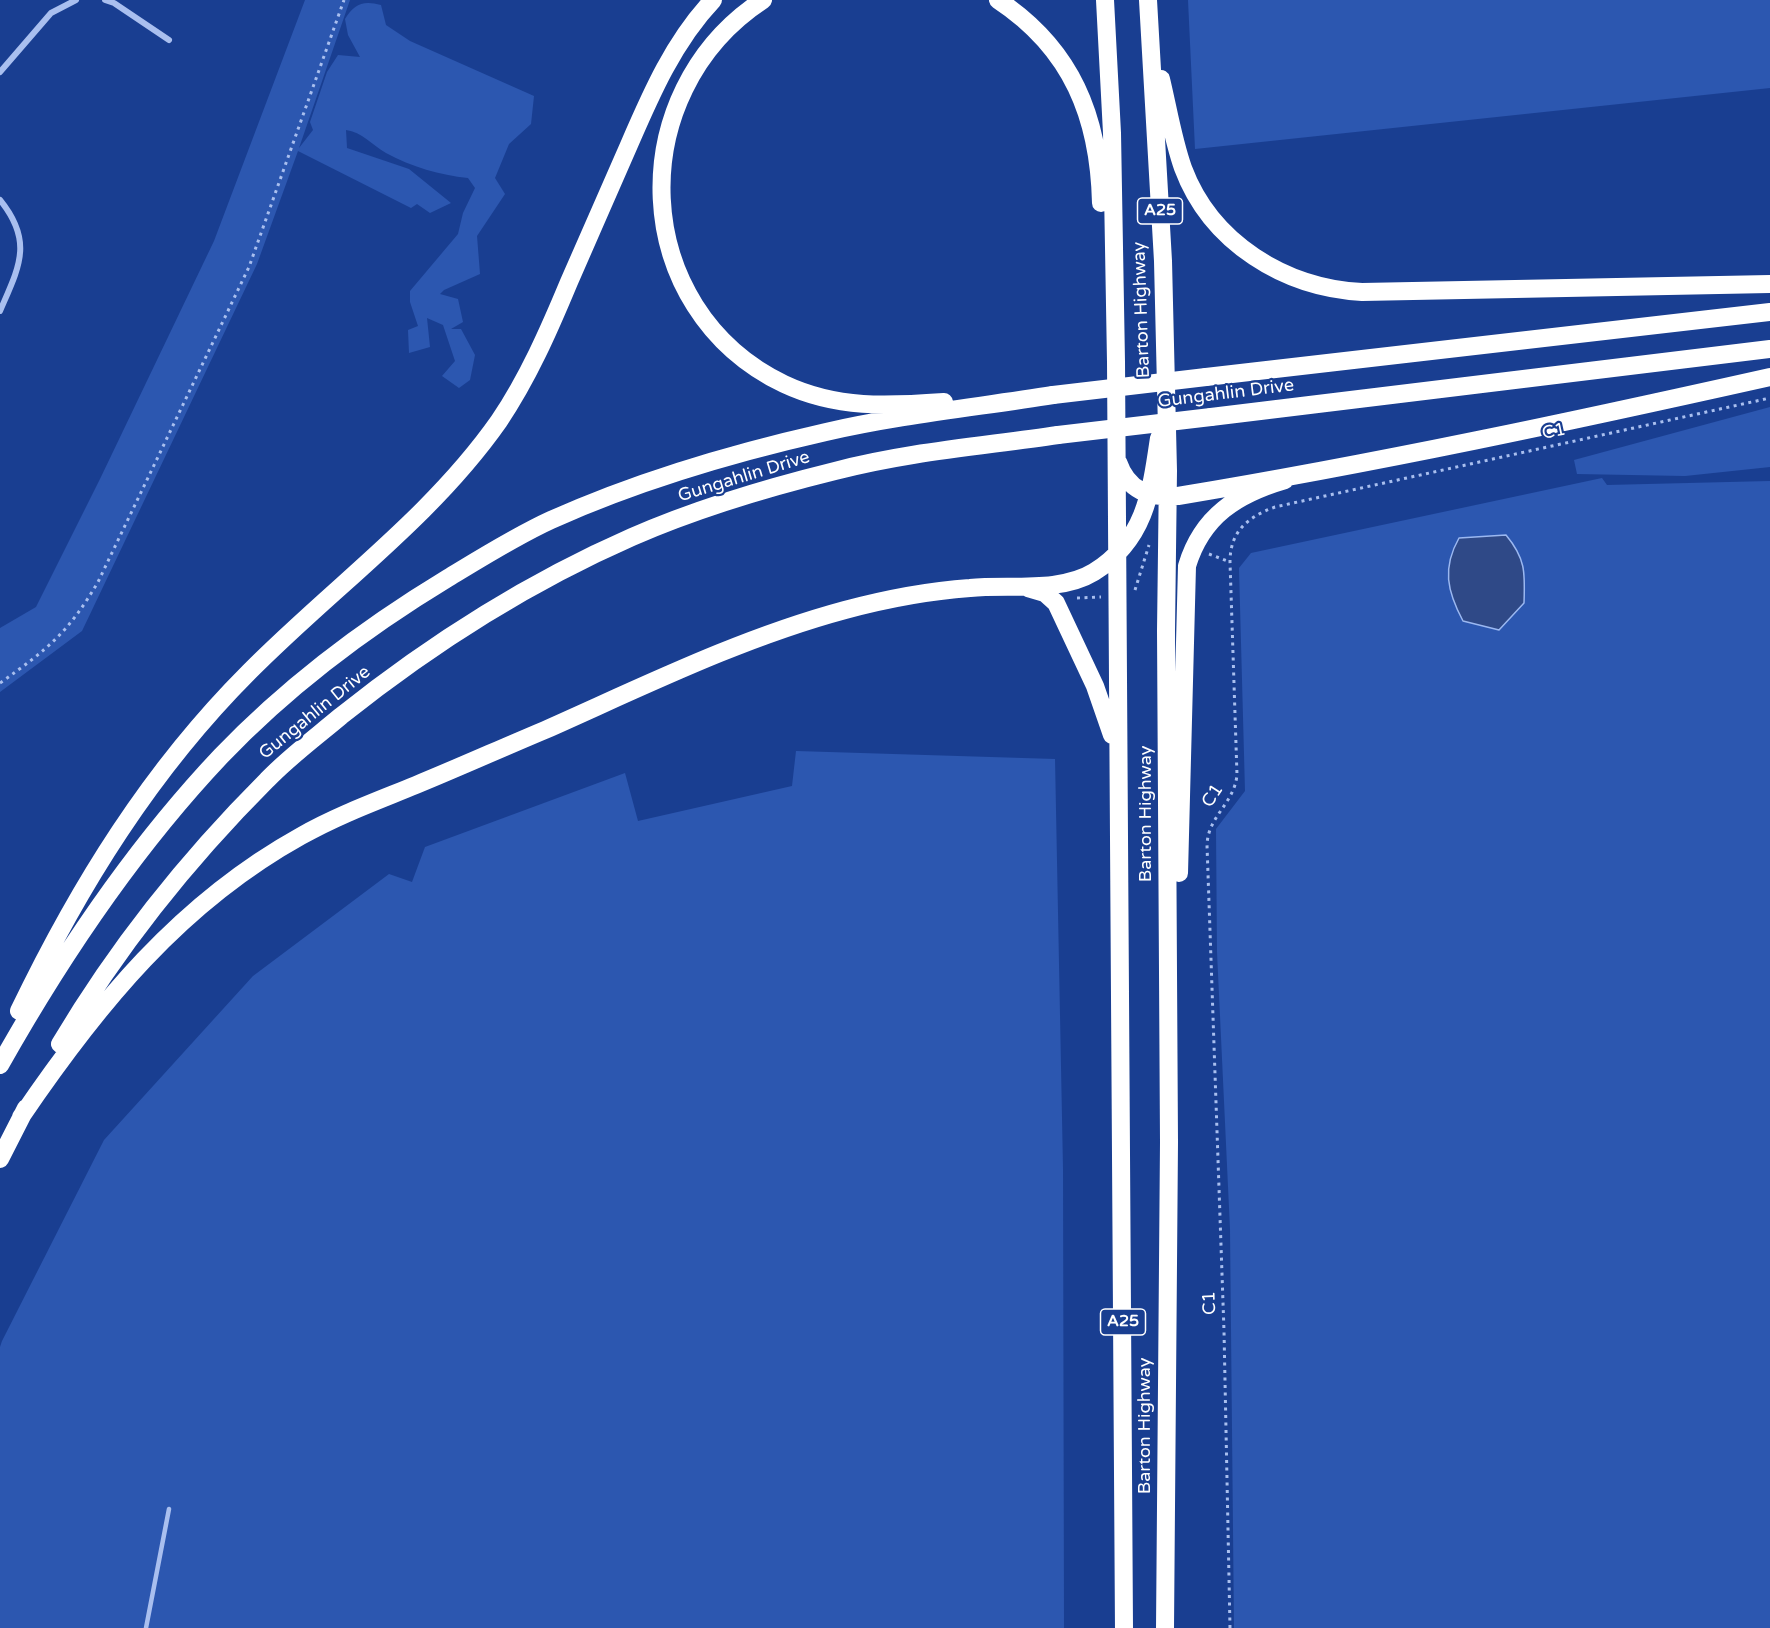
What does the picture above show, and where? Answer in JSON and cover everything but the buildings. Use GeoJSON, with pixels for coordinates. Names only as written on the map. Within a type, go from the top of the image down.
{"type":"FeatureCollection","features":[{"type":"Feature","properties":{"kind":"highway"},"geometry":{"type":"LineString","coordinates":[[0,1058],[23,1002],[92,872],[142,797],[190,735],[301,620],[420,513],[452,481],[500,418],[529,371],[550,327],[651,93],[686,34],[713,0]]}},
{"type":"Feature","properties":{"kind":"highway"},"geometry":{"type":"LineString","coordinates":[[686,34],[726,0]]}},
{"type":"Feature","properties":{"kind":"highway"},"geometry":{"type":"LineString","coordinates":[[763,0],[730,25],[699,61],[678,99],[664,145],[660,187],[666,234],[677,271],[703,316],[721,338],[751,364],[784,384],[823,399],[860,406],[883,406],[1053,395]]}},
{"type":"Feature","properties":{"kind":"highway"},"geometry":{"type":"LineString","coordinates":[[998,0],[1029,23],[1056,52],[1080,94],[1091,122],[1100,168],[1102,302],[1116,362]]}},
{"type":"Feature","properties":{"kind":"highway","name":"Barton Highway"},"geometry":{"type":"LineString","coordinates":[[1105,0],[1112,132],[1116,362],[1124,1628]]}},
{"type":"Feature","properties":{"kind":"highway","name":"Barton Highway"},"geometry":{"type":"LineString","coordinates":[[1148,0],[1163,261],[1168,497],[1169,1142],[1165,1628]]}},
{"type":"Feature","properties":{"kind":"highway"},"geometry":{"type":"LineString","coordinates":[[1150,33],[1178,151],[1195,192],[1227,235],[1265,264],[1290,277],[1333,289],[1362,292],[1770,284]]}},
{"type":"Feature","properties":{"kind":"highway","name":"Gungahlin Drive"},"geometry":{"type":"LineString","coordinates":[[0,1065],[96,910],[145,845],[222,756],[282,698],[406,603],[477,560],[549,521],[621,492],[699,466],[828,432],[1053,395],[1770,312]]}},
{"type":"Feature","properties":{"kind":"highway","name":"Gungahlin Drive"},"geometry":{"type":"LineString","coordinates":[[0,1159],[80,1009],[129,939],[189,864],[267,779],[374,690],[438,645],[495,608],[564,570],[632,537],[700,511],[837,470],[917,455],[1058,435],[1770,349]]}},
{"type":"Feature","properties":{"kind":"highway"},"geometry":{"type":"LineString","coordinates":[[1116,457],[1131,484],[1149,495],[1168,497],[1285,480],[1484,441],[1770,377]]}},
{"type":"Feature","properties":{"kind":"highway"},"geometry":{"type":"LineString","coordinates":[[21,1117],[67,1050],[146,955],[210,896],[255,864],[304,834],[352,810],[766,634],[887,600],[936,591],[1073,580],[1095,572],[1118,552],[1139,524],[1149,495],[1166,389]]}},
{"type":"Feature","properties":{"kind":"highway"},"geometry":{"type":"LineString","coordinates":[[1169,1142],[1178,944],[1185,576],[1194,545],[1210,522],[1227,504],[1253,490],[1285,480]]}},
{"type":"Feature","properties":{"kind":"highway"},"geometry":{"type":"LineString","coordinates":[[1007,585],[1034,589],[1053,600],[1095,686],[1118,754]]}},
{"type":"Feature","properties":{"kind":"street"},"geometry":{"type":"LineString","coordinates":[[0,72],[51,13],[76,0]]}},
{"type":"Feature","properties":{"kind":"street"},"geometry":{"type":"LineString","coordinates":[[105,0],[114,3],[169,40]]}},
{"type":"Feature","properties":{"kind":"street"},"geometry":{"type":"LineString","coordinates":[[0,200],[17,226],[21,245],[20,264],[0,311]]}},
{"type":"Feature","properties":{"kind":"lane"},"geometry":{"type":"LineString","coordinates":[[146,1628],[169,1509]]}},
{"type":"Feature","properties":{"kind":"path"},"geometry":{"type":"LineString","coordinates":[[0,683],[55,643],[78,616],[98,582],[249,267],[344,0]]}},
{"type":"Feature","properties":{"kind":"path","name":"C1"},"geometry":{"type":"LineString","coordinates":[[1230,1628],[1224,1330],[1207,838],[1213,820],[1233,795],[1237,775],[1230,562],[1232,542],[1240,527],[1255,516],[1275,507],[1770,398]]}},
{"type":"Feature","properties":{"kind":"path"},"geometry":{"type":"LineString","coordinates":[[1053,600],[1129,596],[1133,593],[1150,542],[1167,539]]}},
{"type":"Feature","properties":{"kind":"path"},"geometry":{"type":"LineString","coordinates":[[1194,545],[1214,557],[1230,562]]}},
{"type":"Feature","properties":{"kind":"shaded area"},"geometry":{"type":"Polygon","coordinates":[[[305,0],[350,0],[299,148],[313,130],[310,122],[327,72],[338,55],[360,57],[348,35],[345,19],[352,10],[364,3],[381,5],[386,25],[410,41],[534,96],[531,124],[509,144],[495,178],[505,194],[477,236],[480,274],[440,294],[458,299],[463,322],[451,329],[461,329],[475,355],[470,380],[459,388],[442,376],[455,361],[443,325],[427,318],[430,347],[409,353],[408,330],[418,326],[410,302],[410,291],[458,234],[463,213],[475,188],[468,178],[416,166],[386,153],[357,133],[346,130],[347,148],[409,169],[451,203],[430,213],[417,204],[411,208],[298,151],[257,264],[82,631],[0,692],[0,628],[36,607],[100,479],[214,241],[305,0]]]}},
{"type":"Feature","properties":{"kind":"shaded area"},"geometry":{"type":"Polygon","coordinates":[[[1188,0],[1770,0],[1770,88],[1195,149],[1188,0]]]}},
{"type":"Feature","properties":{"kind":"shaded area"},"geometry":{"type":"Polygon","coordinates":[[[1770,407],[1770,467],[1685,476],[1577,474],[1574,460],[1770,407]]]}},
{"type":"Feature","properties":{"kind":"shaded area"},"geometry":{"type":"Polygon","coordinates":[[[1602,478],[1607,485],[1770,481],[1770,1628],[1234,1628],[1230,1229],[1217,952],[1216,829],[1245,791],[1239,568],[1251,553],[1602,478]]]}},
{"type":"Feature","properties":{"kind":"shaded area"},"geometry":{"type":"Polygon","coordinates":[[[1506,535],[1521,559],[1524,603],[1499,630],[1463,621],[1453,600],[1449,580],[1450,559],[1459,538],[1506,535]]]}},
{"type":"Feature","properties":{"kind":"shaded area"},"geometry":{"type":"Polygon","coordinates":[[[796,751],[1055,759],[1063,1169],[1064,1628],[0,1628],[0,1347],[104,1140],[253,976],[389,874],[412,882],[425,847],[625,773],[638,821],[792,786],[796,751]]]}}]}
